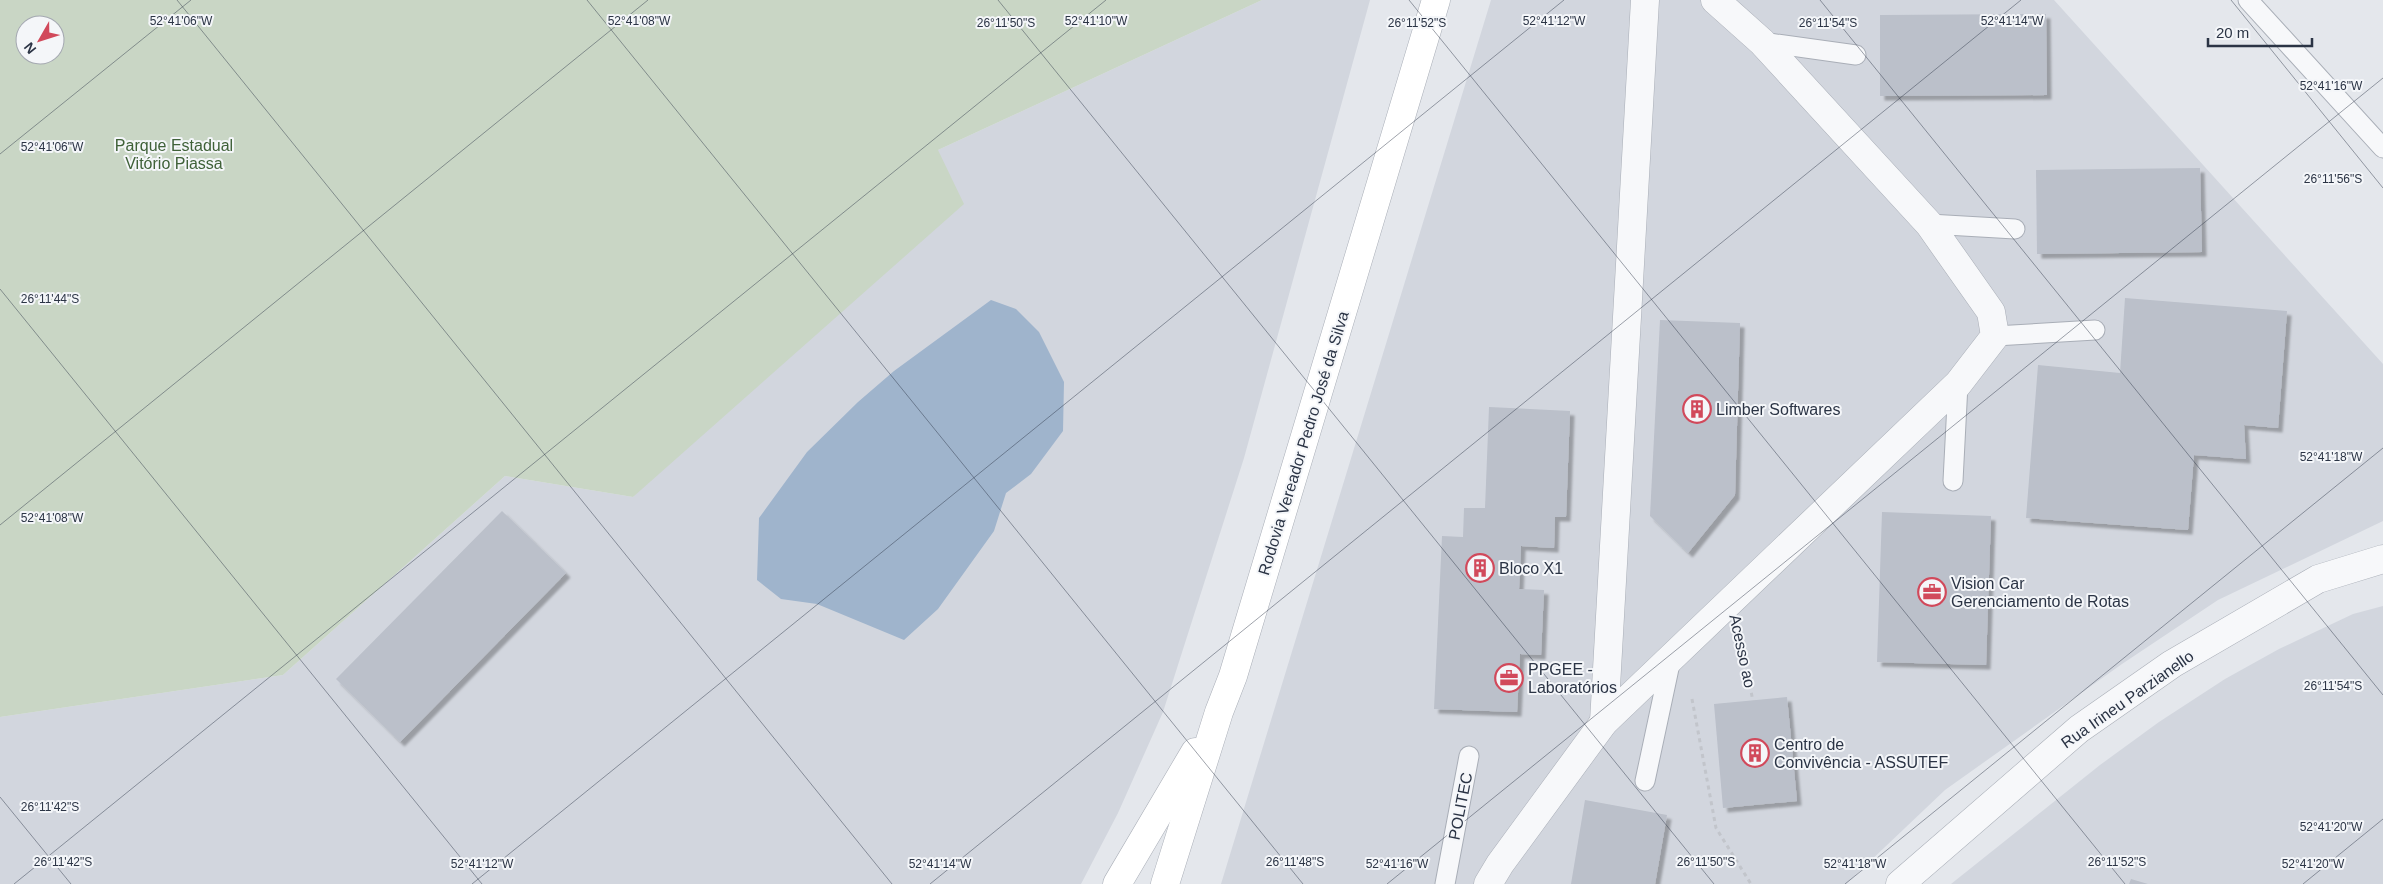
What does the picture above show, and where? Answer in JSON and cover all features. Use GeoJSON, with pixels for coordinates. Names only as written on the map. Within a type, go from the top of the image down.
{"type":"FeatureCollection","features":[{"type":"Feature","properties":{"kind":"main road","name":"Rodovia Vereador Pedro José da Silva"},"geometry":{"type":"LineString","coordinates":[[1165,884],[1219,712],[1233,676],[1436,0]]}},
{"type":"Feature","properties":{"kind":"main road"},"geometry":{"type":"LineString","coordinates":[[1117,884],[1219,712]]}},
{"type":"Feature","properties":{"kind":"street"},"geometry":{"type":"LineString","coordinates":[[1604,722],[1645,0]]}},
{"type":"Feature","properties":{"kind":"street"},"geometry":{"type":"LineString","coordinates":[[1488,884],[1500,864],[1604,722],[1958,384],[1995,336],[1991,312],[1929,224],[1762,42],[1715,0]]}},
{"type":"Feature","properties":{"kind":"street","name":"Rua Irineu Parzianello"},"geometry":{"type":"LineString","coordinates":[[1900,884],[2079,729],[2172,664],[2318,579],[2383,559]]}},
{"type":"Feature","properties":{"kind":"lane"},"geometry":{"type":"LineString","coordinates":[[2248,0],[2383,148]]}},
{"type":"Feature","properties":{"kind":"lane"},"geometry":{"type":"LineString","coordinates":[[1762,42],[1856,55]]}},
{"type":"Feature","properties":{"kind":"lane"},"geometry":{"type":"LineString","coordinates":[[1929,224],[2014,229]]}},
{"type":"Feature","properties":{"kind":"lane"},"geometry":{"type":"LineString","coordinates":[[1995,336],[2095,330]]}},
{"type":"Feature","properties":{"kind":"lane"},"geometry":{"type":"LineString","coordinates":[[1953,481],[1958,384]]}},
{"type":"Feature","properties":{"kind":"lane"},"geometry":{"type":"LineString","coordinates":[[1645,781],[1671,659]]}},
{"type":"Feature","properties":{"kind":"lane","name":"POLITEC"},"geometry":{"type":"LineString","coordinates":[[1445,884],[1469,756]]}},
{"type":"Feature","properties":{"kind":"path","name":"Acesso ao"},"geometry":{"type":"LineString","coordinates":[[1732,601],[1753,701]]}},
{"type":"Feature","properties":{"kind":"path"},"geometry":{"type":"LineString","coordinates":[[1671,659],[1688,678],[1716,828],[1751,884]]}},
{"type":"Feature","properties":{"kind":"shaded area"},"geometry":{"type":"Polygon","coordinates":[[[1262,0],[1370,0],[1244,458],[1163,712],[1118,813],[1081,884],[0,884],[0,717],[283,675],[505,476],[633,497],[938,150],[1262,0]]]}},
{"type":"Feature","properties":{"kind":"shaded area"},"geometry":{"type":"Polygon","coordinates":[[[1491,0],[2054,0],[2383,364],[2383,521],[2218,600],[2122,664],[1945,790],[1846,884],[1221,884],[1491,0]]]}},
{"type":"Feature","properties":{"kind":"shaded area"},"geometry":{"type":"Polygon","coordinates":[[[2383,606],[2383,884],[1951,884],[2100,765],[2159,722],[2225,679],[2279,649],[2353,614],[2383,606]]]}},
{"type":"Feature","properties":{"kind":"green space","name":"Parque Estadual Vitório Piassa"},"geometry":{"type":"Polygon","coordinates":[[[0,0],[1262,0],[938,150],[964,204],[633,497],[505,476],[283,675],[0,717],[0,0]]]}},
{"type":"Feature","properties":{"kind":"water"},"geometry":{"type":"Polygon","coordinates":[[[991,300],[1016,309],[1039,332],[1064,382],[1063,431],[1031,474],[1006,493],[994,531],[938,609],[904,640],[817,604],[781,599],[757,580],[759,518],[807,452],[858,402],[894,371],[991,300]]]}},
{"type":"Feature","properties":{"kind":"building"},"geometry":{"type":"Polygon","coordinates":[[[2046,14],[2047,95],[1880,96],[1880,15],[2046,14]]]}},
{"type":"Feature","properties":{"kind":"building"},"geometry":{"type":"Polygon","coordinates":[[[2200,168],[2202,252],[2037,254],[2036,170],[2200,168]]]}},
{"type":"Feature","properties":{"kind":"building"},"geometry":{"type":"Polygon","coordinates":[[[2125,298],[2287,311],[2278,428],[2244,425],[2246,459],[2194,455],[2188,530],[2026,518],[2038,365],[2120,373],[2125,298]]]}},
{"type":"Feature","properties":{"kind":"building","name":"Limber Softwares"},"geometry":{"type":"Polygon","coordinates":[[[1660,320],[1740,323],[1735,495],[1688,553],[1650,516],[1660,320]]]}},
{"type":"Feature","properties":{"kind":"building","name":"Bloco X1"},"geometry":{"type":"Polygon","coordinates":[[[1489,407],[1570,411],[1566,517],[1555,517],[1554,548],[1521,546],[1519,589],[1544,590],[1541,655],[1520,654],[1517,712],[1434,709],[1442,536],[1463,537],[1464,508],[1485,508],[1489,407]]]}},
{"type":"Feature","properties":{"kind":"building"},"geometry":{"type":"Polygon","coordinates":[[[502,511],[566,573],[400,742],[336,679],[502,511]]]}},
{"type":"Feature","properties":{"kind":"building"},"geometry":{"type":"Polygon","coordinates":[[[1882,512],[1991,516],[1986,665],[1877,662],[1882,512]]]}},
{"type":"Feature","properties":{"kind":"building","name":"Centro de Convivência - ASSUTEF"},"geometry":{"type":"Polygon","coordinates":[[[1787,697],[1797,801],[1723,808],[1714,704],[1787,697]]]}},
{"type":"Feature","properties":{"kind":"building"},"geometry":{"type":"Polygon","coordinates":[[[1585,800],[1667,815],[1655,884],[1571,884],[1585,800]]]}},
{"type":"Feature","properties":{"kind":"building"},"geometry":{"type":"Polygon","coordinates":[[[2131,879],[2148,884],[2129,884],[2131,879]]]}},
{"type":"Feature","properties":{"kind":"place","name":"Limber Softwares"},"geometry":{"type":"Point","coordinates":[1697,409]}},
{"type":"Feature","properties":{"kind":"place","name":"Bloco X1"},"geometry":{"type":"Point","coordinates":[1480,568]}},
{"type":"Feature","properties":{"kind":"place","name":"Vision Car Gerenciamento de Rotas"},"geometry":{"type":"Point","coordinates":[1932,592]}},
{"type":"Feature","properties":{"kind":"place","name":"PPGEE - Laboratórios"},"geometry":{"type":"Point","coordinates":[1509,678]}},
{"type":"Feature","properties":{"kind":"place","name":"Centro de Convivência - ASSUTEF"},"geometry":{"type":"Point","coordinates":[1755,753]}}]}
